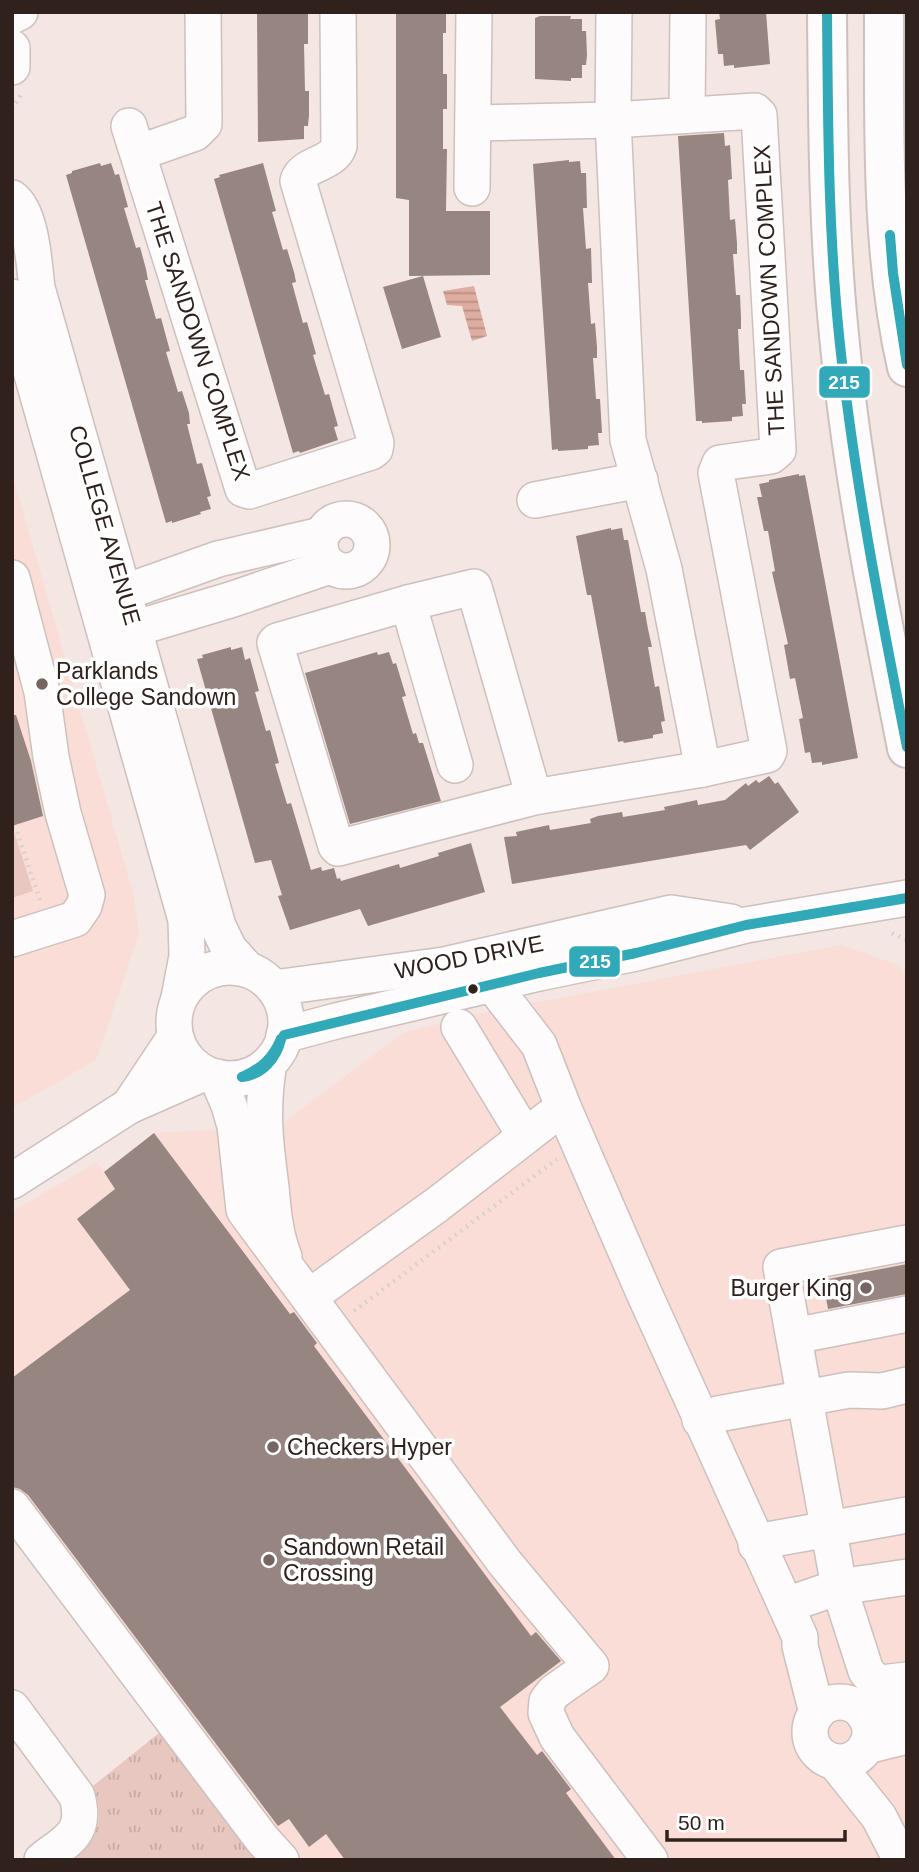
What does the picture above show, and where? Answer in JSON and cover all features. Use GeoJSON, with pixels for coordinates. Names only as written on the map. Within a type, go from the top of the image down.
{"type":"FeatureCollection","features":[{"type":"Feature","properties":{"kind":"main road"},"geometry":{"type":"LineString","coordinates":[[827,12],[831,236],[839,334],[859,490],[907,748]]}},
{"type":"Feature","properties":{"kind":"main road"},"geometry":{"type":"LineString","coordinates":[[884,12],[885,165],[893,273],[907,367]]}},
{"type":"Feature","properties":{"kind":"street"},"geometry":{"type":"LineString","coordinates":[[12,16],[20,12]]}},
{"type":"Feature","properties":{"kind":"street","name":"THE SANDOWN COMPLEX"},"geometry":{"type":"LineString","coordinates":[[203,12],[204,124],[195,133],[134,139],[240,485],[249,491],[375,449],[376,443],[298,181],[302,173],[334,156],[339,146],[338,12]]}},
{"type":"Feature","properties":{"kind":"street"},"geometry":{"type":"LineString","coordinates":[[472,188],[474,12]]}},
{"type":"Feature","properties":{"kind":"street"},"geometry":{"type":"LineString","coordinates":[[614,12],[613,120],[628,440],[664,569],[702,769]]}},
{"type":"Feature","properties":{"kind":"street"},"geometry":{"type":"LineString","coordinates":[[687,115],[688,12]]}},
{"type":"Feature","properties":{"kind":"street"},"geometry":{"type":"LineString","coordinates":[[12,48],[12,67]]}},
{"type":"Feature","properties":{"kind":"street","name":"THE SANDOWN COMPLEX"},"geometry":{"type":"LineString","coordinates":[[473,123],[613,120],[755,111],[760,115],[778,450],[771,456],[720,463],[716,473],[769,751],[764,757],[534,797],[341,848],[336,846],[275,643],[408,603],[474,587],[534,797]]}},
{"type":"Feature","properties":{"kind":"street","name":"COLLEGE AVENUE"},"geometry":{"type":"LineString","coordinates":[[12,198],[18,202],[32,244],[37,288],[110,598]]}},
{"type":"Feature","properties":{"kind":"street","name":"COLLEGE AVENUE"},"geometry":{"type":"LineString","coordinates":[[12,297],[29,364],[110,598],[218,926],[229,949],[260,979]]}},
{"type":"Feature","properties":{"kind":"street"},"geometry":{"type":"LineString","coordinates":[[12,325],[29,364]]}},
{"type":"Feature","properties":{"kind":"street"},"geometry":{"type":"LineString","coordinates":[[325,467],[337,547],[363,616]]}},
{"type":"Feature","properties":{"kind":"street"},"geometry":{"type":"LineString","coordinates":[[535,500],[639,481]]}},
{"type":"Feature","properties":{"kind":"street"},"geometry":{"type":"LineString","coordinates":[[110,598],[218,559],[337,547]]}},
{"type":"Feature","properties":{"kind":"street"},"geometry":{"type":"LineString","coordinates":[[121,633],[337,547]]}},
{"type":"Feature","properties":{"kind":"street"},"geometry":{"type":"LineString","coordinates":[[12,578],[42,692],[51,757],[63,813],[86,888],[85,906],[80,914],[68,922],[12,939]]}},
{"type":"Feature","properties":{"kind":"street"},"geometry":{"type":"LineString","coordinates":[[408,603],[455,765]]}},
{"type":"Feature","properties":{"kind":"street","name":"COLLEGE AVENUE"},"geometry":{"type":"LineString","coordinates":[[121,633],[186,920],[187,956],[179,998]]}},
{"type":"Feature","properties":{"kind":"street","name":"WOOD DRIVE"},"geometry":{"type":"LineString","coordinates":[[276,1049],[336,1021],[636,953],[746,925],[907,898]]}},
{"type":"Feature","properties":{"kind":"street","name":"WOOD DRIVE"},"geometry":{"type":"LineString","coordinates":[[260,979],[444,965],[671,913],[746,925]]}},
{"type":"Feature","properties":{"kind":"street"},"geometry":{"type":"LineString","coordinates":[[298,1284],[277,1238],[263,1121],[263,1096],[284,1011],[260,979],[228,967],[208,971],[191,982],[179,998],[174,1017],[175,1037],[185,1056],[211,1075],[229,1105],[235,1126],[244,1210],[298,1284],[505,1563],[591,1666],[550,1695],[546,1707],[549,1723],[650,1860]]}},
{"type":"Feature","properties":{"kind":"street"},"geometry":{"type":"LineString","coordinates":[[539,973],[539,1045]]}},
{"type":"Feature","properties":{"kind":"street"},"geometry":{"type":"LineString","coordinates":[[492,984],[539,1045],[564,1109],[756,1545],[800,1637],[806,1641],[847,1732],[879,1817],[901,1860]]}},
{"type":"Feature","properties":{"kind":"street"},"geometry":{"type":"LineString","coordinates":[[459,1027],[525,1136]]}},
{"type":"Feature","properties":{"kind":"street"},"geometry":{"type":"LineString","coordinates":[[130,1106],[175,1037]]}},
{"type":"Feature","properties":{"kind":"street"},"geometry":{"type":"LineString","coordinates":[[12,1181],[130,1106],[211,1075],[231,1079],[245,1077],[276,1049]]}},
{"type":"Feature","properties":{"kind":"street"},"geometry":{"type":"LineString","coordinates":[[298,1284],[438,1204],[564,1109]]}},
{"type":"Feature","properties":{"kind":"street"},"geometry":{"type":"LineString","coordinates":[[907,1243],[780,1267],[839,1587],[866,1671],[881,1683],[907,1680]]}},
{"type":"Feature","properties":{"kind":"street"},"geometry":{"type":"LineString","coordinates":[[794,1336],[907,1314]]}},
{"type":"Feature","properties":{"kind":"street"},"geometry":{"type":"LineString","coordinates":[[849,1390],[877,1378],[907,1373]]}},
{"type":"Feature","properties":{"kind":"street"},"geometry":{"type":"LineString","coordinates":[[701,1420],[718,1414],[849,1390],[882,1391],[907,1385]]}},
{"type":"Feature","properties":{"kind":"street"},"geometry":{"type":"LineString","coordinates":[[12,1507],[262,1839],[281,1860]]}},
{"type":"Feature","properties":{"kind":"street"},"geometry":{"type":"LineString","coordinates":[[756,1545],[773,1539],[901,1516]]}},
{"type":"Feature","properties":{"kind":"street"},"geometry":{"type":"LineString","coordinates":[[786,1605],[839,1587],[899,1583]]}},
{"type":"Feature","properties":{"kind":"street"},"geometry":{"type":"LineString","coordinates":[[866,1671],[907,1663]]}},
{"type":"Feature","properties":{"kind":"street"},"geometry":{"type":"LineString","coordinates":[[12,1708],[77,1796],[81,1812],[78,1828],[42,1860]]}},
{"type":"Feature","properties":{"kind":"street"},"geometry":{"type":"LineString","coordinates":[[847,1732],[907,1708]]}},
{"type":"Feature","properties":{"kind":"street"},"geometry":{"type":"LineString","coordinates":[[847,1732],[907,1736]]}},
{"type":"Feature","properties":{"kind":"path"},"geometry":{"type":"LineString","coordinates":[[17,832],[49,928]]}},
{"type":"Feature","properties":{"kind":"path"},"geometry":{"type":"LineString","coordinates":[[892,933],[907,940]]}},
{"type":"Feature","properties":{"kind":"path"},"geometry":{"type":"LineString","coordinates":[[345,1318],[566,1153]]}},
{"type":"Feature","properties":{"kind":"shaded area"},"geometry":{"type":"Polygon","coordinates":[[[474,286],[487,336],[472,341],[462,306],[447,305],[443,291],[474,286]]]}},
{"type":"Feature","properties":{"kind":"shaded area","name":"Parklands College Sandown"},"geometry":{"type":"Polygon","coordinates":[[[12,474],[133,893],[139,933],[96,1060],[12,1108],[12,474]]]}},
{"type":"Feature","properties":{"kind":"shaded area"},"geometry":{"type":"Polygon","coordinates":[[[841,945],[898,965],[907,977],[907,1860],[262,1860],[12,1527],[12,1221],[15,1219],[12,1212],[97,1162],[104,1172],[154,1133],[278,1127],[403,1033],[477,1014],[841,945]]]}},
{"type":"Feature","properties":{"kind":"green space"},"geometry":{"type":"Polygon","coordinates":[[[15,835],[33,891],[12,898],[12,836],[15,835]]]}},
{"type":"Feature","properties":{"kind":"green space"},"geometry":{"type":"Polygon","coordinates":[[[164,1729],[262,1860],[73,1860],[89,1844],[97,1827],[99,1807],[93,1786],[164,1729]]]}},
{"type":"Feature","properties":{"kind":"building"},"geometry":{"type":"Polygon","coordinates":[[[257,12],[308,12],[308,44],[304,44],[305,91],[309,91],[309,115],[308,126],[304,126],[304,139],[258,142],[257,12]]]}},
{"type":"Feature","properties":{"kind":"building"},"geometry":{"type":"Polygon","coordinates":[[[396,12],[446,12],[443,74],[447,74],[447,109],[443,109],[443,149],[447,149],[446,211],[490,211],[490,275],[409,276],[409,200],[396,198],[396,12]]]}},
{"type":"Feature","properties":{"kind":"building"},"geometry":{"type":"Polygon","coordinates":[[[719,12],[766,12],[770,64],[734,68],[734,65],[724,66],[723,54],[718,54],[715,20],[720,19],[719,12]]]}},
{"type":"Feature","properties":{"kind":"building"},"geometry":{"type":"Polygon","coordinates":[[[571,16],[570,19],[582,19],[582,31],[586,31],[587,55],[586,65],[582,65],[582,78],[571,78],[571,81],[535,79],[535,18],[571,16]]]}},
{"type":"Feature","properties":{"kind":"building"},"geometry":{"type":"Polygon","coordinates":[[[724,133],[725,146],[730,145],[730,220],[735,219],[737,254],[733,254],[736,295],[740,295],[740,370],[744,370],[746,404],[742,404],[743,416],[732,417],[732,421],[702,423],[696,421],[678,136],[724,133]]]}},
{"type":"Feature","properties":{"kind":"building"},"geometry":{"type":"Polygon","coordinates":[[[580,161],[581,173],[586,173],[587,208],[583,208],[586,249],[591,248],[592,283],[588,283],[591,324],[595,323],[597,358],[593,358],[602,433],[598,433],[599,445],[588,446],[588,449],[558,451],[552,450],[533,164],[580,161]]]}},
{"type":"Feature","properties":{"kind":"building"},"geometry":{"type":"Polygon","coordinates":[[[100,163],[101,166],[111,163],[115,175],[119,174],[128,207],[124,208],[136,248],[140,247],[148,280],[145,280],[156,319],[161,318],[170,351],[166,352],[178,392],[182,391],[189,413],[190,424],[187,424],[197,464],[202,463],[211,496],[207,497],[211,509],[172,523],[166,523],[66,175],[100,163]]]}},
{"type":"Feature","properties":{"kind":"building"},"geometry":{"type":"Polygon","coordinates":[[[263,163],[276,211],[272,212],[283,250],[287,249],[294,272],[296,282],[292,283],[303,323],[307,322],[316,354],[313,355],[325,395],[329,394],[338,426],[334,427],[338,440],[300,453],[293,453],[214,179],[220,177],[219,175],[263,163]]]}},
{"type":"Feature","properties":{"kind":"building"},"geometry":{"type":"Polygon","coordinates":[[[423,276],[441,337],[402,349],[383,287],[423,276]]]}},
{"type":"Feature","properties":{"kind":"building"},"geometry":{"type":"Polygon","coordinates":[[[799,474],[805,475],[858,758],[822,765],[822,762],[812,763],[810,752],[805,753],[799,719],[803,718],[795,678],[790,679],[784,645],[788,644],[772,572],[775,571],[768,531],[764,531],[757,497],[762,497],[759,484],[799,474]]]}},
{"type":"Feature","properties":{"kind":"building"},"geometry":{"type":"Polygon","coordinates":[[[622,528],[624,540],[628,540],[641,612],[645,612],[652,647],[648,647],[655,687],[659,686],[665,721],[661,722],[663,733],[653,735],[653,738],[624,743],[618,742],[591,595],[587,595],[576,536],[622,528]]]}},
{"type":"Feature","properties":{"kind":"building"},"geometry":{"type":"Polygon","coordinates":[[[231,647],[231,650],[242,647],[245,660],[250,658],[259,691],[255,692],[279,763],[275,764],[287,804],[291,803],[311,870],[321,867],[322,871],[334,868],[337,879],[340,878],[341,881],[399,864],[400,868],[471,843],[485,892],[368,926],[360,909],[290,930],[278,896],[282,895],[271,860],[255,863],[197,659],[203,658],[202,655],[231,647]]]}},
{"type":"Feature","properties":{"kind":"building"},"geometry":{"type":"Polygon","coordinates":[[[377,652],[378,655],[389,652],[393,664],[396,663],[413,734],[416,733],[419,743],[423,743],[441,801],[350,824],[305,673],[377,652]]]}},
{"type":"Feature","properties":{"kind":"building"},"geometry":{"type":"Polygon","coordinates":[[[12,715],[16,715],[31,761],[43,816],[12,826],[12,715]]]}},
{"type":"Feature","properties":{"kind":"building"},"geometry":{"type":"Polygon","coordinates":[[[769,776],[775,784],[778,782],[799,812],[750,850],[746,845],[512,884],[504,837],[517,836],[516,832],[549,825],[550,830],[591,823],[590,819],[598,816],[622,812],[623,817],[665,810],[664,807],[697,800],[698,805],[725,800],[746,783],[748,786],[756,780],[759,783],[769,776]]]}},
{"type":"Feature","properties":{"kind":"building","name":"Sandown Retail Crossing"},"geometry":{"type":"Polygon","coordinates":[[[154,1133],[290,1314],[294,1312],[317,1343],[314,1346],[531,1636],[536,1632],[561,1661],[500,1707],[537,1755],[542,1751],[571,1789],[566,1793],[616,1860],[345,1860],[326,1834],[309,1847],[289,1819],[278,1826],[28,1495],[12,1487],[12,1378],[130,1290],[77,1219],[115,1189],[104,1172],[154,1133]]]}},
{"type":"Feature","properties":{"kind":"building","name":"Burger King"},"geometry":{"type":"Polygon","coordinates":[[[907,1264],[907,1294],[828,1309],[823,1280],[907,1264]]]}},
{"type":"Feature","properties":{"kind":"transit line","name":"215"},"geometry":{"type":"LineString","coordinates":[[827,12],[831,214],[839,335],[860,490],[907,747]]}},
{"type":"Feature","properties":{"kind":"transit line","name":"215"},"geometry":{"type":"LineString","coordinates":[[890,235],[907,365]]}},
{"type":"Feature","properties":{"kind":"transit line","name":"215"},"geometry":{"type":"LineString","coordinates":[[284,1035],[746,925],[907,898]]}},
{"type":"Feature","properties":{"kind":"transit line","name":"215"},"geometry":{"type":"LineString","coordinates":[[242,1077],[266,1062],[281,1039]]}},
{"type":"Feature","properties":{"kind":"transit line","name":"215"},"geometry":{"type":"LineString","coordinates":[[242,1077],[256,1073],[268,1064],[281,1039]]}},
{"type":"Feature","properties":{"kind":"place","name":"Parklands College Sandown"},"geometry":{"type":"Point","coordinates":[42,684]}},
{"type":"Feature","properties":{"kind":"place","name":"Burger King"},"geometry":{"type":"Point","coordinates":[866,1288]}},
{"type":"Feature","properties":{"kind":"place","name":"Checkers Hyper"},"geometry":{"type":"Point","coordinates":[273,1447]}},
{"type":"Feature","properties":{"kind":"place","name":"Sandown Retail Crossing"},"geometry":{"type":"Point","coordinates":[269,1560]}}]}
